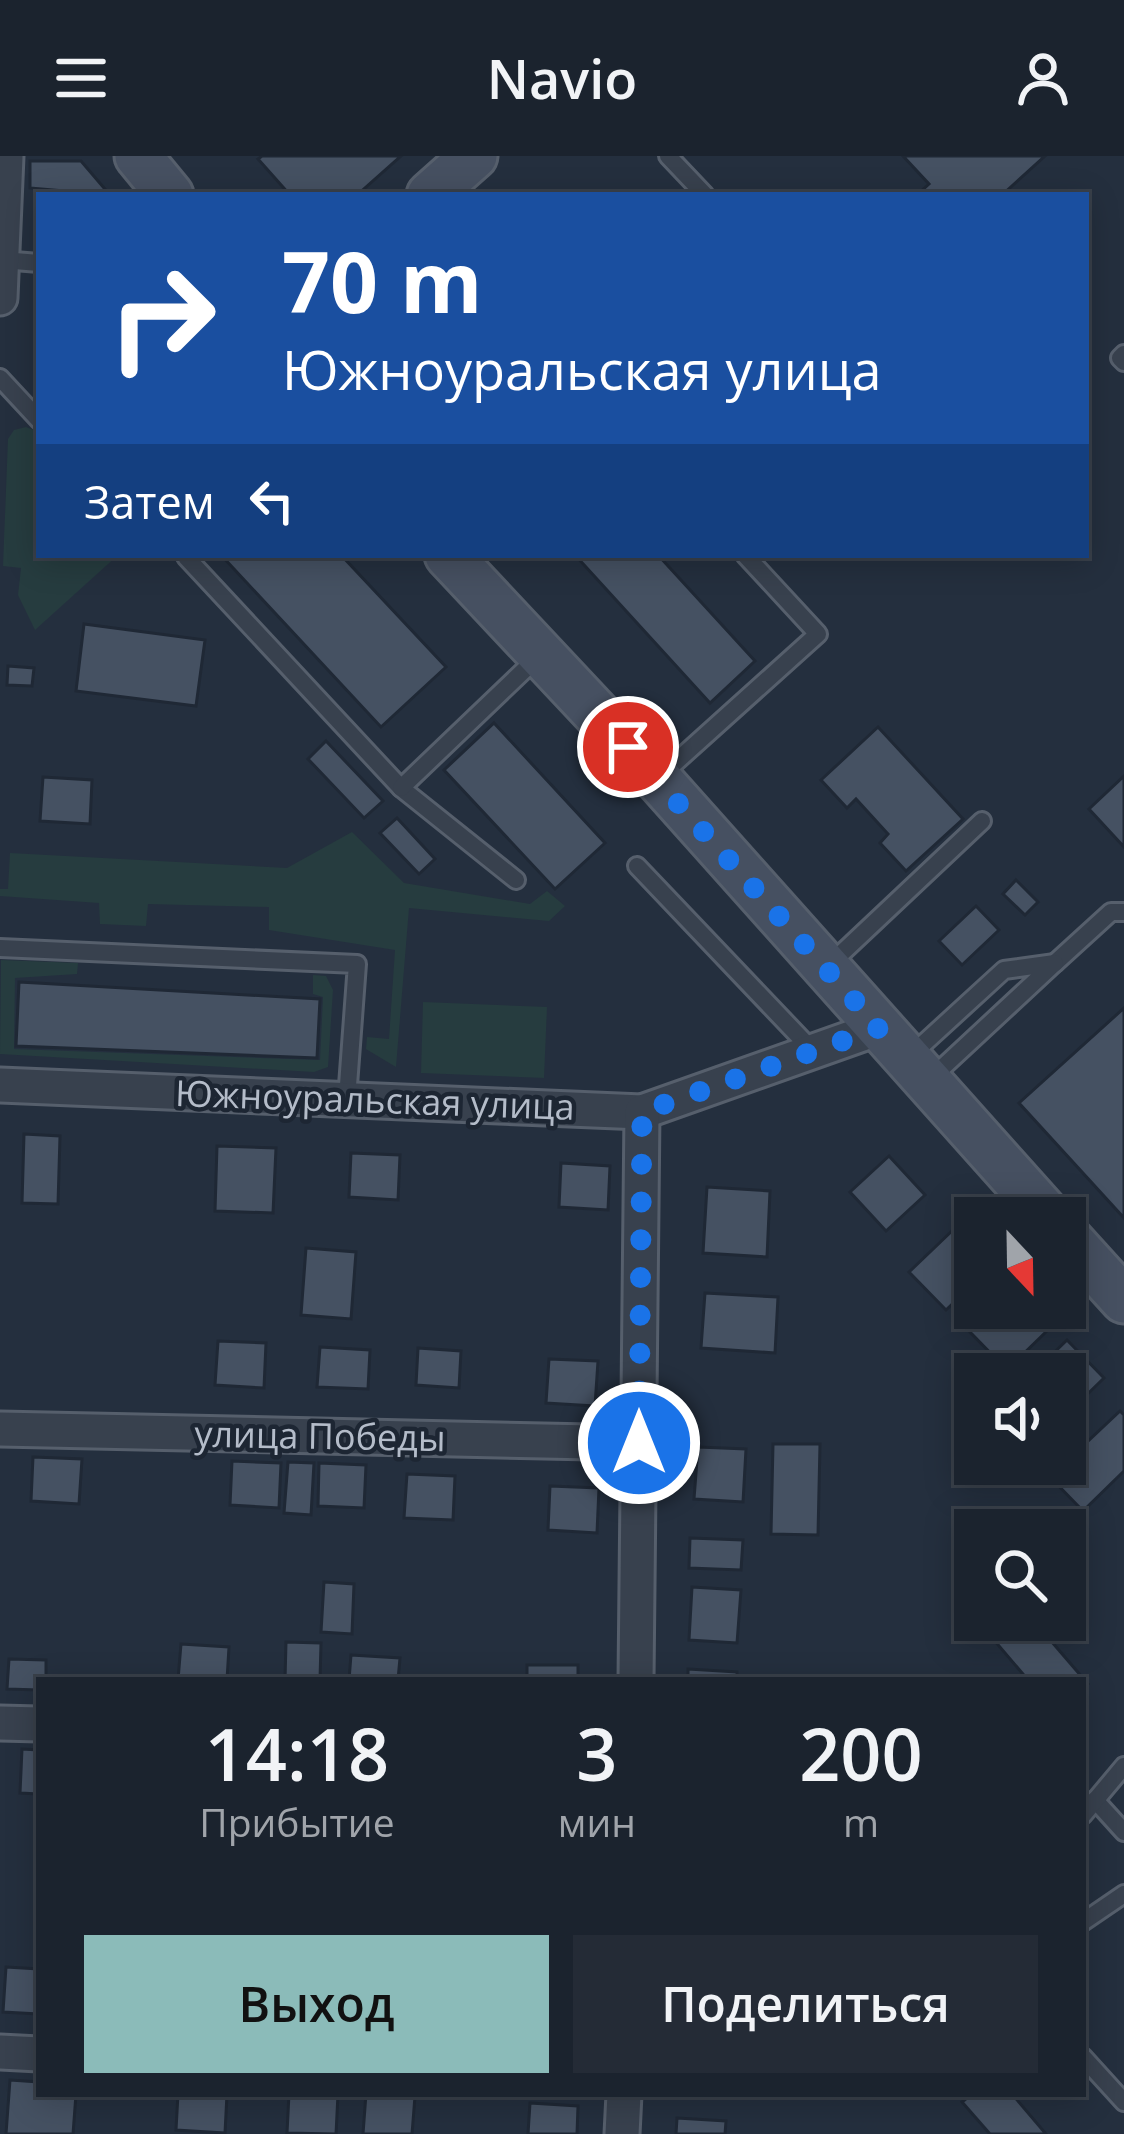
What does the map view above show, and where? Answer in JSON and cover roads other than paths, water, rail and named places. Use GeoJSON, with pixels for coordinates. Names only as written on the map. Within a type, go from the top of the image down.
{"type":"FeatureCollection","features":[{"type":"Feature","properties":{"kind":"street"},"geometry":{"type":"LineString","coordinates":[[0,298],[6,156]]}},
{"type":"Feature","properties":{"kind":"street"},"geometry":{"type":"LineString","coordinates":[[138,156],[168,192]]}},
{"type":"Feature","properties":{"kind":"street"},"geometry":{"type":"LineString","coordinates":[[433,192],[474,156]]}},
{"type":"Feature","properties":{"kind":"street"},"geometry":{"type":"LineString","coordinates":[[451,558],[658,778],[1031,1197]]}},
{"type":"Feature","properties":{"kind":"street","name":"Южноуральская улица"},"geometry":{"type":"LineString","coordinates":[[0,1085],[642,1112],[813,1051],[905,1056]]}},
{"type":"Feature","properties":{"kind":"street"},"geometry":{"type":"LineString","coordinates":[[636,1677],[642,1112]]}},
{"type":"Feature","properties":{"kind":"street"},"geometry":{"type":"LineString","coordinates":[[1086,1257],[1124,1300]]}},
{"type":"Feature","properties":{"kind":"street","name":"улица Победы"},"geometry":{"type":"LineString","coordinates":[[0,1429],[639,1443]]}},
{"type":"Feature","properties":{"kind":"street"},"geometry":{"type":"LineString","coordinates":[[0,1723],[36,1724]]}},
{"type":"Feature","properties":{"kind":"street"},"geometry":{"type":"LineString","coordinates":[[0,2052],[36,2054]]}},
{"type":"Feature","properties":{"kind":"street"},"geometry":{"type":"LineString","coordinates":[[622,2134],[624,2097]]}},
{"type":"Feature","properties":{"kind":"lane"},"geometry":{"type":"LineString","coordinates":[[668,156],[702,192]]}},
{"type":"Feature","properties":{"kind":"lane"},"geometry":{"type":"LineString","coordinates":[[2,260],[36,263]]}},
{"type":"Feature","properties":{"kind":"lane"},"geometry":{"type":"LineString","coordinates":[[0,378],[36,417]]}},
{"type":"Feature","properties":{"kind":"lane"},"geometry":{"type":"LineString","coordinates":[[187,558],[401,788],[517,880]]}},
{"type":"Feature","properties":{"kind":"lane"},"geometry":{"type":"LineString","coordinates":[[658,778],[818,634],[748,558]]}},
{"type":"Feature","properties":{"kind":"lane"},"geometry":{"type":"LineString","coordinates":[[401,788],[541,654]]}},
{"type":"Feature","properties":{"kind":"lane"},"geometry":{"type":"LineString","coordinates":[[826,968],[982,821]]}},
{"type":"Feature","properties":{"kind":"lane"},"geometry":{"type":"LineString","coordinates":[[637,866],[813,1051]]}},
{"type":"Feature","properties":{"kind":"lane"},"geometry":{"type":"LineString","coordinates":[[905,1056],[1055,963],[1112,912],[1124,912]]}},
{"type":"Feature","properties":{"kind":"lane"},"geometry":{"type":"LineString","coordinates":[[0,948],[357,964],[347,1099]]}},
{"type":"Feature","properties":{"kind":"lane"},"geometry":{"type":"LineString","coordinates":[[905,1056],[1004,970],[1055,963]]}},
{"type":"Feature","properties":{"kind":"lane"},"geometry":{"type":"LineString","coordinates":[[1086,1812],[1124,1766]]}},
{"type":"Feature","properties":{"kind":"lane"},"geometry":{"type":"LineString","coordinates":[[1095,1800],[1124,1832]]}},
{"type":"Feature","properties":{"kind":"lane"},"geometry":{"type":"LineString","coordinates":[[1086,1920],[1124,1894]]}},
{"type":"Feature","properties":{"kind":"lane"},"geometry":{"type":"LineString","coordinates":[[1086,2060],[1124,2102]]}}]}
